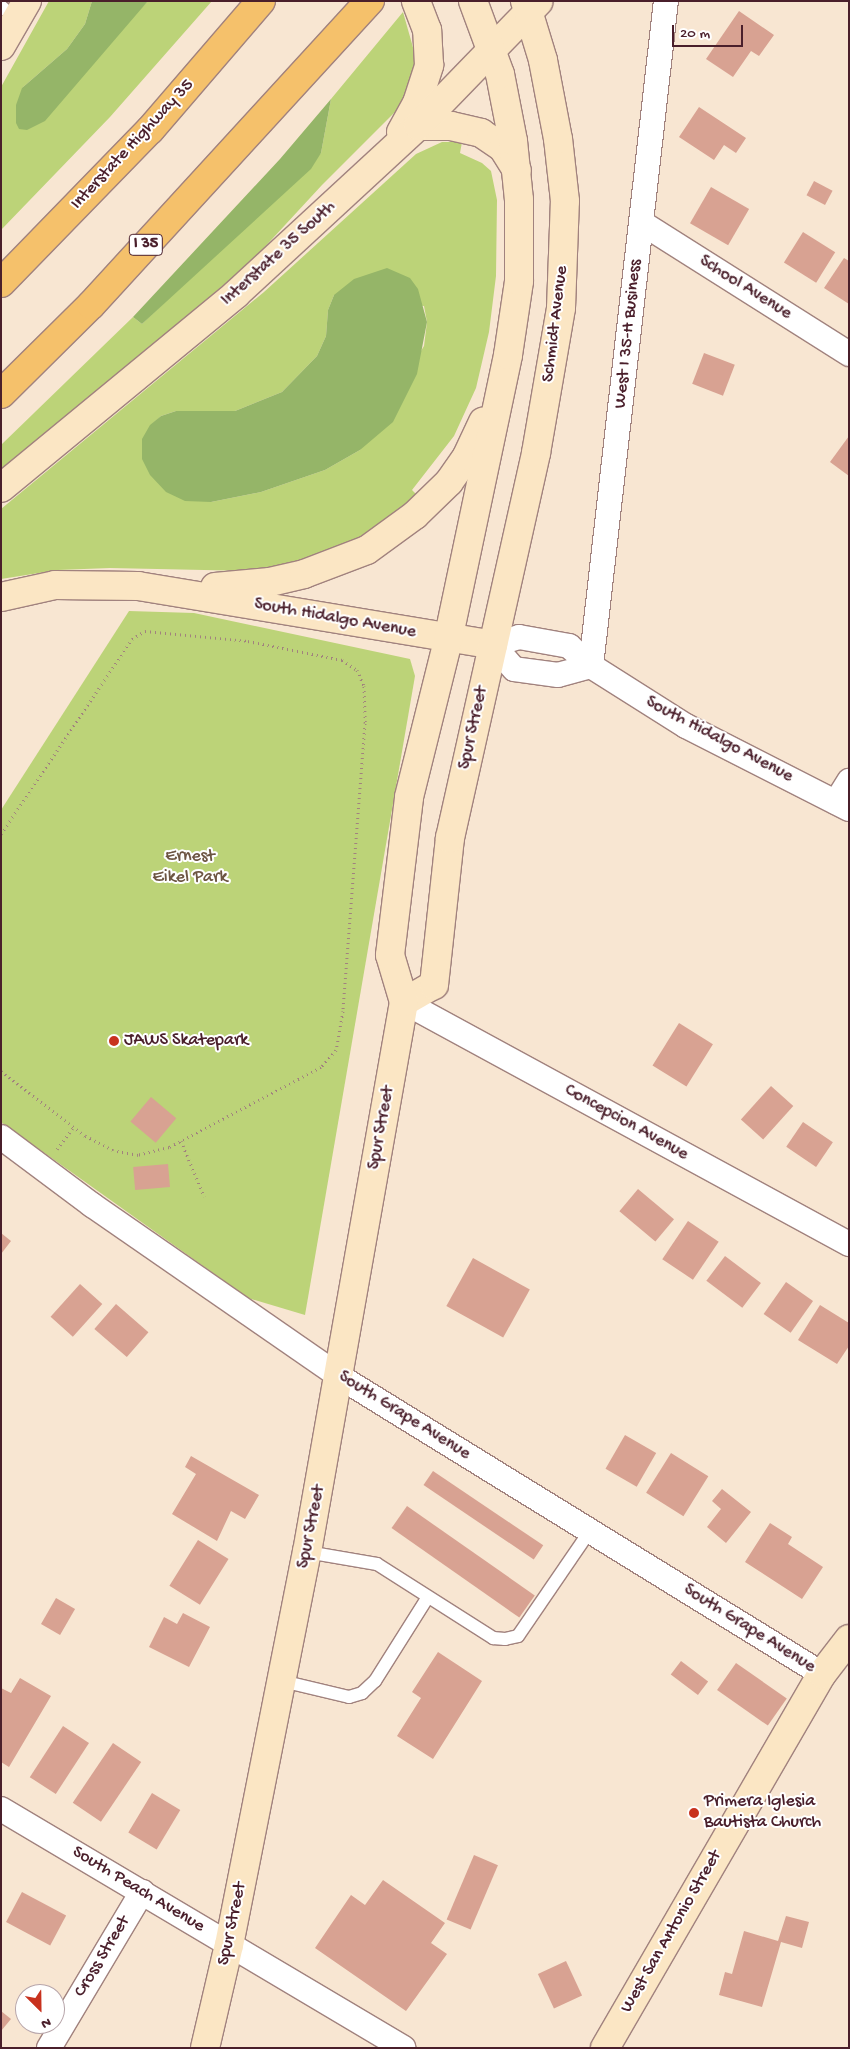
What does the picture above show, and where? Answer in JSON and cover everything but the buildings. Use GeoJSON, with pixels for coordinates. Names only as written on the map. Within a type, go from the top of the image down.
{"type":"FeatureCollection","features":[{"type":"Feature","properties":{"kind":"highway","name":"I 35"},"geometry":{"type":"LineString","coordinates":[[1,394],[91,305],[370,1]]}},
{"type":"Feature","properties":{"kind":"highway","name":"Interstate Highway 35"},"geometry":{"type":"LineString","coordinates":[[1,283],[150,130],[260,2]]}},
{"type":"Feature","properties":{"kind":"main road"},"geometry":{"type":"LineString","coordinates":[[389,152],[417,103],[428,65],[427,30],[416,1]]}},
{"type":"Feature","properties":{"kind":"main road"},"geometry":{"type":"LineString","coordinates":[[448,640],[508,354],[519,281],[517,171],[508,110],[493,52],[473,1]]}},
{"type":"Feature","properties":{"kind":"main road","name":"Interstate 35 South"},"geometry":{"type":"LineString","coordinates":[[1,488],[236,294],[418,126],[493,52],[531,5]]}},
{"type":"Feature","properties":{"kind":"main road","name":"Schmidt Avenue"},"geometry":{"type":"LineString","coordinates":[[493,645],[554,360],[564,252],[565,201],[558,139],[551,93],[531,5]]}},
{"type":"Feature","properties":{"kind":"main road"},"geometry":{"type":"LineString","coordinates":[[1,46],[15,9]]}},
{"type":"Feature","properties":{"kind":"main road"},"geometry":{"type":"LineString","coordinates":[[418,126],[452,126],[481,134],[503,148],[517,171]]}},
{"type":"Feature","properties":{"kind":"main road"},"geometry":{"type":"LineString","coordinates":[[1,597],[55,585],[87,583],[178,590],[270,582],[304,574],[367,550],[392,533],[435,497],[467,456],[508,354]]}},
{"type":"Feature","properties":{"kind":"main road","name":"South Hidalgo Avenue"},"geometry":{"type":"LineString","coordinates":[[178,590],[448,640],[493,645]]}},
{"type":"Feature","properties":{"kind":"main road","name":"Spur Street"},"geometry":{"type":"LineString","coordinates":[[205,2048],[229,1945],[340,1377],[404,1002],[390,955],[408,806],[448,640]]}},
{"type":"Feature","properties":{"kind":"main road","name":"Spur Street"},"geometry":{"type":"LineString","coordinates":[[404,1002],[434,985],[450,838],[493,645]]}},
{"type":"Feature","properties":{"kind":"main road","name":"West San Antonio Street"},"geometry":{"type":"LineString","coordinates":[[605,2048],[822,1674],[849,1638]]}},
{"type":"Feature","properties":{"kind":"street","name":"West I 35-H Business"},"geometry":{"type":"LineString","coordinates":[[591,666],[666,1]]}},
{"type":"Feature","properties":{"kind":"street","name":"School Avenue"},"geometry":{"type":"LineString","coordinates":[[642,223],[849,354]]}},
{"type":"Feature","properties":{"kind":"street","name":"South Hidalgo Avenue"},"geometry":{"type":"LineString","coordinates":[[493,645],[519,637],[569,646],[591,666],[686,726],[842,806]]}},
{"type":"Feature","properties":{"kind":"street"},"geometry":{"type":"LineString","coordinates":[[493,645],[514,669],[558,675],[591,666]]}},
{"type":"Feature","properties":{"kind":"street"},"geometry":{"type":"LineString","coordinates":[[842,806],[849,781]]}},
{"type":"Feature","properties":{"kind":"street","name":"Concepcion Avenue"},"geometry":{"type":"LineString","coordinates":[[404,1002],[849,1244]]}},
{"type":"Feature","properties":{"kind":"street","name":"South Grape Avenue"},"geometry":{"type":"LineString","coordinates":[[1,1137],[92,1205],[340,1377],[822,1674]]}},
{"type":"Feature","properties":{"kind":"street","name":"South Peach Avenue"},"geometry":{"type":"LineString","coordinates":[[1,1809],[403,2048]]}},
{"type":"Feature","properties":{"kind":"street","name":"Cross Street"},"geometry":{"type":"LineString","coordinates":[[49,2048],[142,1892]]}},
{"type":"Feature","properties":{"kind":"lane"},"geometry":{"type":"LineString","coordinates":[[307,1552],[377,1564],[493,1638],[518,1636],[590,1531]]}},
{"type":"Feature","properties":{"kind":"lane"},"geometry":{"type":"LineString","coordinates":[[282,1681],[349,1697],[362,1693],[375,1681],[428,1597]]}},
{"type":"Feature","properties":{"kind":"path"},"geometry":{"type":"LineString","coordinates":[[1,834],[132,639],[145,631],[248,641],[342,660],[357,670],[364,686],[365,723],[343,1011],[336,1050],[321,1068],[180,1141],[138,1155],[112,1150],[66,1123],[1,1071]]}},
{"type":"Feature","properties":{"kind":"path"},"geometry":{"type":"LineString","coordinates":[[180,1141],[204,1196]]}},
{"type":"Feature","properties":{"kind":"green space"},"geometry":{"type":"Polygon","coordinates":[[[49,1],[92,1],[85,24],[67,49],[22,88],[130,19],[148,1],[212,1],[110,117],[1,230],[1,87],[49,1]]]}},
{"type":"Feature","properties":{"kind":"green space"},"geometry":{"type":"Polygon","coordinates":[[[92,1],[148,1],[45,121],[27,130],[19,129],[16,123],[16,105],[22,88],[67,49],[85,24],[92,1]]]}},
{"type":"Feature","properties":{"kind":"green space"},"geometry":{"type":"Polygon","coordinates":[[[403,12],[416,58],[411,88],[399,108],[322,185],[249,264],[1,471],[1,445],[133,317],[142,324],[321,153],[331,99],[403,12]]]}},
{"type":"Feature","properties":{"kind":"green space"},"geometry":{"type":"Polygon","coordinates":[[[331,99],[321,153],[311,169],[142,324],[133,317],[280,159],[331,99]]]}},
{"type":"Feature","properties":{"kind":"green space"},"geometry":{"type":"Polygon","coordinates":[[[442,142],[462,142],[460,153],[482,163],[491,171],[497,200],[496,276],[489,332],[476,388],[454,436],[412,490],[417,495],[365,535],[340,548],[287,565],[251,571],[110,568],[58,570],[1,579],[1,509],[264,292],[416,154],[442,142]],[[334,295],[328,310],[326,336],[317,356],[282,392],[235,411],[176,411],[161,416],[150,426],[211,502],[261,492],[325,470],[360,450],[424,346],[427,322],[424,306],[334,295]]]}},
{"type":"Feature","properties":{"kind":"green space"},"geometry":{"type":"Polygon","coordinates":[[[387,268],[410,278],[418,289],[427,322],[417,374],[393,422],[360,450],[325,470],[261,492],[211,502],[185,501],[166,492],[150,475],[142,459],[142,439],[150,425],[161,416],[176,411],[235,411],[282,392],[317,356],[326,336],[328,310],[334,295],[354,279],[387,268]]]}},
{"type":"Feature","properties":{"kind":"green space","name":"Ernest Eikel Park"},"geometry":{"type":"Polygon","coordinates":[[[129,611],[194,613],[410,659],[415,676],[305,1315],[248,1298],[1,1122],[1,810],[129,611]]]}},
{"type":"Feature","properties":{"kind":"place","name":"JAWS Skatepark"},"geometry":{"type":"Point","coordinates":[114,1041]}},
{"type":"Feature","properties":{"kind":"place","name":"Primera Iglesia Bautista Church"},"geometry":{"type":"Point","coordinates":[694,1813]}}]}
